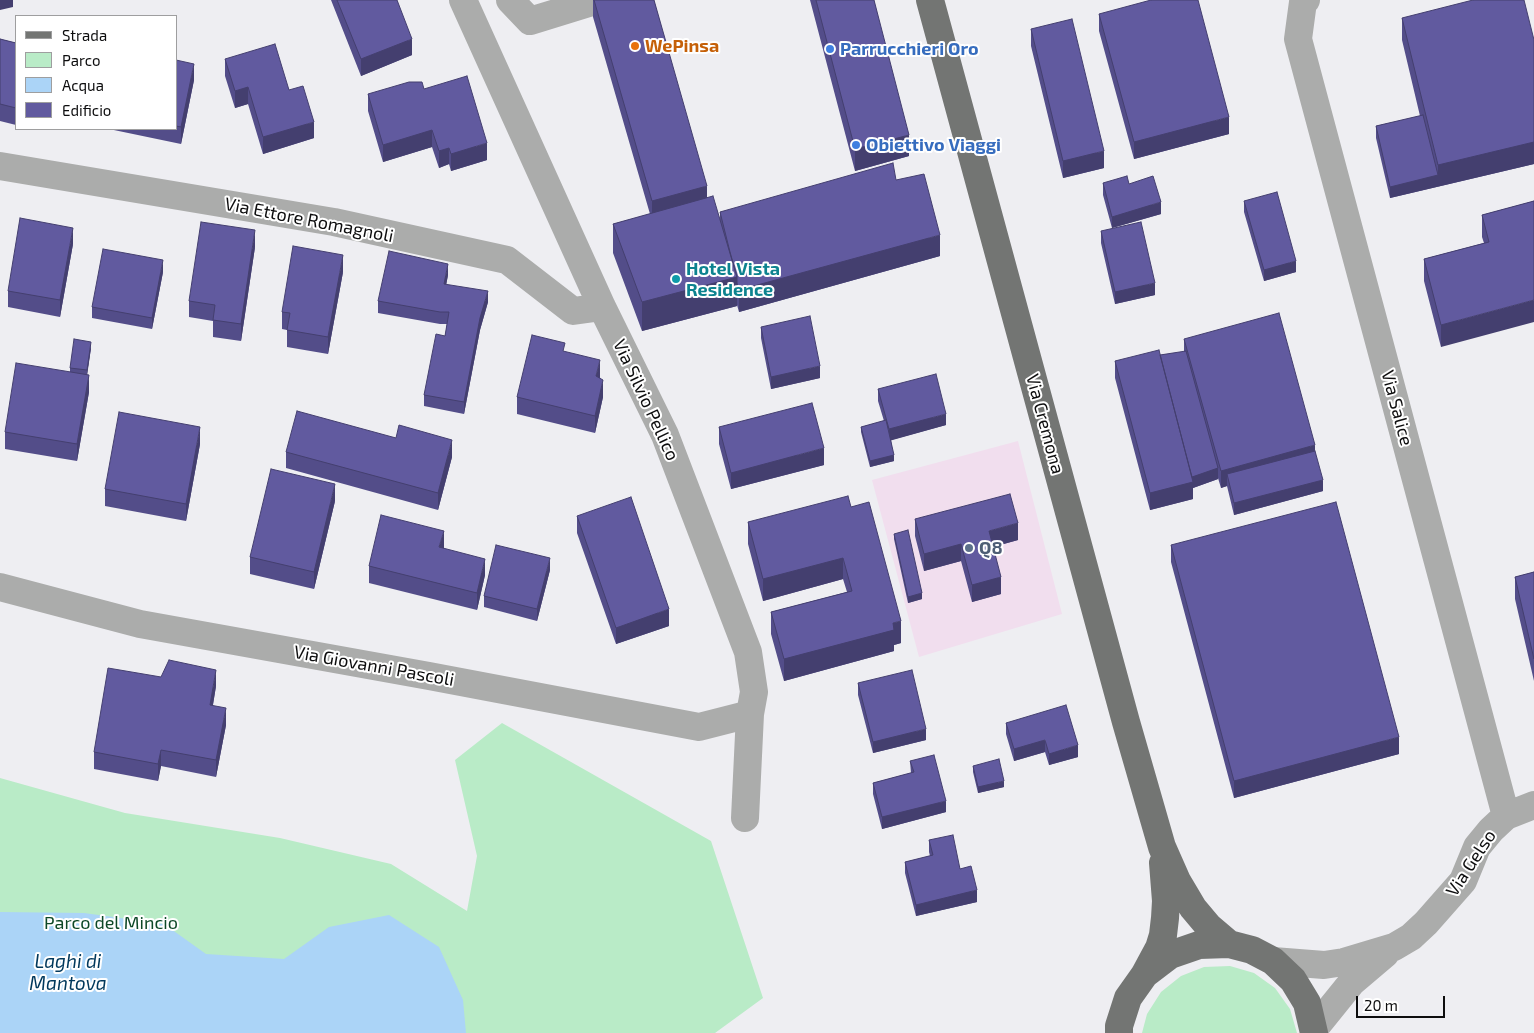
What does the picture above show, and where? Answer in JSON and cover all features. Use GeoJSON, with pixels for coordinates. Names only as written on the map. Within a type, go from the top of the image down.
{"type":"FeatureCollection","features":[{"type":"Feature","properties":{"kind":"main road","name":"Via Cremona"},"geometry":{"type":"LineString","coordinates":[[930,0],[1162,847],[1177,881],[1193,908],[1209,927],[1229,944]]}},
{"type":"Feature","properties":{"kind":"main road","name":"Via Cremona"},"geometry":{"type":"LineString","coordinates":[[1119,1033],[1119,1026],[1128,998],[1145,974],[1159,948],[1163,935],[1165,918],[1162,847]]}},
{"type":"Feature","properties":{"kind":"main road","name":"Via Cremona"},"geometry":{"type":"LineString","coordinates":[[1145,974],[1170,955],[1198,945],[1229,944],[1252,950],[1273,961],[1293,980],[1307,1003],[1314,1031]]}},
{"type":"Feature","properties":{"kind":"street","name":"Via Silvio Pellico"},"geometry":{"type":"LineString","coordinates":[[463,0],[602,307],[665,434],[748,652],[754,692],[750,714],[745,818]]}},
{"type":"Feature","properties":{"kind":"street"},"geometry":{"type":"LineString","coordinates":[[510,0],[530,21],[598,0]]}},
{"type":"Feature","properties":{"kind":"street","name":"Via Salice"},"geometry":{"type":"LineString","coordinates":[[1306,0],[1303,2],[1298,38],[1506,816]]}},
{"type":"Feature","properties":{"kind":"street","name":"Via Ettore Romagnoli"},"geometry":{"type":"LineString","coordinates":[[0,166],[334,222],[507,260],[573,310],[602,307]]}},
{"type":"Feature","properties":{"kind":"street","name":"Via Giovanni Pascoli"},"geometry":{"type":"LineString","coordinates":[[0,586],[140,624],[699,727],[750,714]]}},
{"type":"Feature","properties":{"kind":"street","name":"Via Gelso"},"geometry":{"type":"LineString","coordinates":[[1273,961],[1324,965],[1344,962],[1394,947],[1411,937],[1463,881],[1477,847],[1491,830],[1506,816],[1534,805]]}},
{"type":"Feature","properties":{"kind":"street"},"geometry":{"type":"LineString","coordinates":[[1314,1031],[1352,982],[1394,947]]}},
{"type":"Feature","properties":{"kind":"shaded area"},"geometry":{"type":"Polygon","coordinates":[[[1018,441],[1062,614],[919,657],[872,480],[1018,441]]]}},
{"type":"Feature","properties":{"kind":"green space","name":"Parco del Mincio"},"geometry":{"type":"Polygon","coordinates":[[[502,723],[711,841],[763,998],[715,1033],[0,1033],[0,778],[125,813],[280,838],[391,864],[467,911],[477,856],[455,760],[502,723]]]}},
{"type":"Feature","properties":{"kind":"green space"},"geometry":{"type":"Polygon","coordinates":[[[1230,966],[1254,973],[1275,988],[1290,1009],[1297,1033],[1142,1033],[1147,1014],[1161,992],[1181,976],[1204,967],[1230,966]]]}},
{"type":"Feature","properties":{"kind":"water","name":"Laghi di Mantova"},"geometry":{"type":"Polygon","coordinates":[[[0,912],[84,913],[164,924],[206,954],[284,959],[329,927],[389,915],[439,947],[463,1000],[466,1033],[0,1033],[0,912]]]}},
{"type":"Feature","properties":{"kind":"building"},"geometry":{"type":"Polygon","coordinates":[[[337,0],[397,0],[412,39],[361,59],[337,0]]]}},
{"type":"Feature","properties":{"kind":"building"},"geometry":{"type":"Polygon","coordinates":[[[594,0],[654,0],[707,186],[652,201],[594,0]]]}},
{"type":"Feature","properties":{"kind":"building"},"geometry":{"type":"Polygon","coordinates":[[[816,0],[874,0],[909,135],[855,149],[816,0]]]}},
{"type":"Feature","properties":{"kind":"building"},"geometry":{"type":"Polygon","coordinates":[[[1151,0],[1198,0],[1229,117],[1134,142],[1099,14],[1151,0]]]}},
{"type":"Feature","properties":{"kind":"building"},"geometry":{"type":"Polygon","coordinates":[[[1473,0],[1524,0],[1534,40],[1534,142],[1438,165],[1402,18],[1473,0]]]}},
{"type":"Feature","properties":{"kind":"building"},"geometry":{"type":"Polygon","coordinates":[[[1072,19],[1104,151],[1063,161],[1031,29],[1072,19]]]}},
{"type":"Feature","properties":{"kind":"building"},"geometry":{"type":"Polygon","coordinates":[[[0,39],[15,43],[15,108],[0,104],[0,39]]]}},
{"type":"Feature","properties":{"kind":"building"},"geometry":{"type":"Polygon","coordinates":[[[275,44],[289,90],[303,86],[314,122],[263,137],[248,87],[235,91],[225,59],[275,44]]]}},
{"type":"Feature","properties":{"kind":"building"},"geometry":{"type":"Polygon","coordinates":[[[178,60],[194,64],[181,127],[178,126],[178,60]]]}},
{"type":"Feature","properties":{"kind":"building"},"geometry":{"type":"Polygon","coordinates":[[[467,76],[487,143],[451,154],[449,148],[439,151],[432,130],[383,145],[368,94],[409,82],[422,82],[424,89],[467,76]]]}},
{"type":"Feature","properties":{"kind":"building"},"geometry":{"type":"Polygon","coordinates":[[[1423,115],[1438,175],[1390,187],[1376,126],[1423,115]]]}},
{"type":"Feature","properties":{"kind":"building"},"geometry":{"type":"Polygon","coordinates":[[[893,163],[896,180],[924,174],[940,235],[739,290],[720,212],[893,163]]]}},
{"type":"Feature","properties":{"kind":"building"},"geometry":{"type":"Polygon","coordinates":[[[1127,176],[1129,184],[1153,176],[1161,202],[1112,217],[1103,183],[1127,176]]]}},
{"type":"Feature","properties":{"kind":"building"},"geometry":{"type":"Polygon","coordinates":[[[1277,192],[1296,261],[1264,270],[1244,201],[1277,192]]]}},
{"type":"Feature","properties":{"kind":"building","name":"Hotel Vista Residence"},"geometry":{"type":"Polygon","coordinates":[[[713,196],[737,277],[642,302],[613,224],[713,196]]]}},
{"type":"Feature","properties":{"kind":"building"},"geometry":{"type":"Polygon","coordinates":[[[1534,201],[1534,300],[1441,325],[1424,259],[1489,242],[1482,215],[1534,201]]]}},
{"type":"Feature","properties":{"kind":"building"},"geometry":{"type":"Polygon","coordinates":[[[20,218],[73,228],[60,300],[8,291],[20,218]]]}},
{"type":"Feature","properties":{"kind":"building"},"geometry":{"type":"Polygon","coordinates":[[[201,222],[255,230],[241,324],[213,320],[215,305],[189,301],[201,222]]]}},
{"type":"Feature","properties":{"kind":"building"},"geometry":{"type":"Polygon","coordinates":[[[1141,222],[1155,283],[1115,292],[1101,231],[1141,222]]]}},
{"type":"Feature","properties":{"kind":"building"},"geometry":{"type":"Polygon","coordinates":[[[293,246],[343,255],[328,337],[287,330],[290,313],[282,312],[293,246]]]}},
{"type":"Feature","properties":{"kind":"building"},"geometry":{"type":"Polygon","coordinates":[[[103,249],[163,260],[152,318],[92,307],[103,249]]]}},
{"type":"Feature","properties":{"kind":"building"},"geometry":{"type":"Polygon","coordinates":[[[389,251],[448,264],[444,284],[488,291],[480,318],[464,402],[424,395],[436,334],[445,336],[449,312],[378,301],[389,251]]]}},
{"type":"Feature","properties":{"kind":"building"},"geometry":{"type":"Polygon","coordinates":[[[1279,313],[1315,445],[1221,471],[1184,339],[1279,313]]]}},
{"type":"Feature","properties":{"kind":"building"},"geometry":{"type":"Polygon","coordinates":[[[810,316],[820,366],[771,377],[761,327],[810,316]]]}},
{"type":"Feature","properties":{"kind":"building"},"geometry":{"type":"Polygon","coordinates":[[[532,335],[565,343],[563,351],[600,360],[596,376],[603,380],[595,416],[517,397],[532,335]]]}},
{"type":"Feature","properties":{"kind":"building"},"geometry":{"type":"Polygon","coordinates":[[[74,339],[91,342],[87,370],[70,368],[74,339]]]}},
{"type":"Feature","properties":{"kind":"building"},"geometry":{"type":"Polygon","coordinates":[[[1159,350],[1193,482],[1150,493],[1115,361],[1159,350]]]}},
{"type":"Feature","properties":{"kind":"building"},"geometry":{"type":"Polygon","coordinates":[[[1186,351],[1218,468],[1192,477],[1160,355],[1186,351]]]}},
{"type":"Feature","properties":{"kind":"building"},"geometry":{"type":"Polygon","coordinates":[[[16,363],[89,375],[77,444],[5,432],[16,363]]]}},
{"type":"Feature","properties":{"kind":"building"},"geometry":{"type":"Polygon","coordinates":[[[936,374],[946,414],[889,429],[878,389],[936,374]]]}},
{"type":"Feature","properties":{"kind":"building"},"geometry":{"type":"Polygon","coordinates":[[[812,403],[824,448],[731,473],[719,427],[812,403]]]}},
{"type":"Feature","properties":{"kind":"building"},"geometry":{"type":"Polygon","coordinates":[[[297,411],[396,438],[399,425],[452,440],[438,493],[286,452],[297,411]]]}},
{"type":"Feature","properties":{"kind":"building"},"geometry":{"type":"Polygon","coordinates":[[[119,412],[200,427],[186,504],[105,489],[119,412]]]}},
{"type":"Feature","properties":{"kind":"building"},"geometry":{"type":"Polygon","coordinates":[[[886,420],[894,455],[870,461],[861,427],[886,420]]]}},
{"type":"Feature","properties":{"kind":"building"},"geometry":{"type":"Polygon","coordinates":[[[1315,451],[1323,480],[1234,503],[1227,474],[1315,451]]]}},
{"type":"Feature","properties":{"kind":"building"},"geometry":{"type":"Polygon","coordinates":[[[271,469],[335,484],[314,572],[250,557],[271,469]]]}},
{"type":"Feature","properties":{"kind":"building"},"geometry":{"type":"Polygon","coordinates":[[[1010,494],[1018,523],[989,531],[1001,577],[972,585],[961,544],[924,554],[915,519],[1010,494]]]}},
{"type":"Feature","properties":{"kind":"building"},"geometry":{"type":"Polygon","coordinates":[[[848,496],[851,507],[869,502],[901,621],[893,623],[894,630],[784,659],[771,612],[852,591],[843,558],[763,579],[748,522],[848,496]]]}},
{"type":"Feature","properties":{"kind":"building"},"geometry":{"type":"Polygon","coordinates":[[[631,497],[669,609],[616,628],[577,516],[631,497]]]}},
{"type":"Feature","properties":{"kind":"building"},"geometry":{"type":"Polygon","coordinates":[[[1336,502],[1399,737],[1234,781],[1171,545],[1336,502]]]}},
{"type":"Feature","properties":{"kind":"building"},"geometry":{"type":"Polygon","coordinates":[[[381,515],[444,531],[439,547],[485,559],[477,593],[369,566],[381,515]]]}},
{"type":"Feature","properties":{"kind":"building"},"geometry":{"type":"Polygon","coordinates":[[[908,530],[922,593],[908,597],[894,534],[908,530]]]}},
{"type":"Feature","properties":{"kind":"building"},"geometry":{"type":"Polygon","coordinates":[[[496,545],[550,558],[537,609],[484,596],[496,545]]]}},
{"type":"Feature","properties":{"kind":"building"},"geometry":{"type":"Polygon","coordinates":[[[1534,572],[1534,659],[1515,577],[1534,572]]]}},
{"type":"Feature","properties":{"kind":"building"},"geometry":{"type":"Polygon","coordinates":[[[169,660],[216,670],[210,705],[226,708],[216,760],[161,750],[158,764],[94,752],[108,668],[161,677],[169,660]]]}},
{"type":"Feature","properties":{"kind":"building"},"geometry":{"type":"Polygon","coordinates":[[[912,670],[926,729],[873,742],[858,683],[912,670]]]}},
{"type":"Feature","properties":{"kind":"building"},"geometry":{"type":"Polygon","coordinates":[[[1066,705],[1078,745],[1049,754],[1045,740],[1014,749],[1006,723],[1066,705]]]}},
{"type":"Feature","properties":{"kind":"building"},"geometry":{"type":"Polygon","coordinates":[[[934,755],[946,801],[882,817],[873,783],[914,772],[910,761],[934,755]]]}},
{"type":"Feature","properties":{"kind":"building"},"geometry":{"type":"Polygon","coordinates":[[[999,759],[1004,781],[978,787],[973,766],[999,759]]]}},
{"type":"Feature","properties":{"kind":"building"},"geometry":{"type":"Polygon","coordinates":[[[953,835],[960,869],[971,866],[977,890],[916,905],[905,862],[933,855],[929,840],[953,835]]]}},
{"type":"Feature","properties":{"kind":"place","name":"WePinsa"},"geometry":{"type":"Point","coordinates":[635,46]}},
{"type":"Feature","properties":{"kind":"place","name":"Parrucchieri Oro"},"geometry":{"type":"Point","coordinates":[830,49]}},
{"type":"Feature","properties":{"kind":"place","name":"Obiettivo Viaggi"},"geometry":{"type":"Point","coordinates":[856,145]}},
{"type":"Feature","properties":{"kind":"place","name":"Hotel Vista Residence"},"geometry":{"type":"Point","coordinates":[676,279]}},
{"type":"Feature","properties":{"kind":"place","name":"Q8"},"geometry":{"type":"Point","coordinates":[969,548]}}]}
